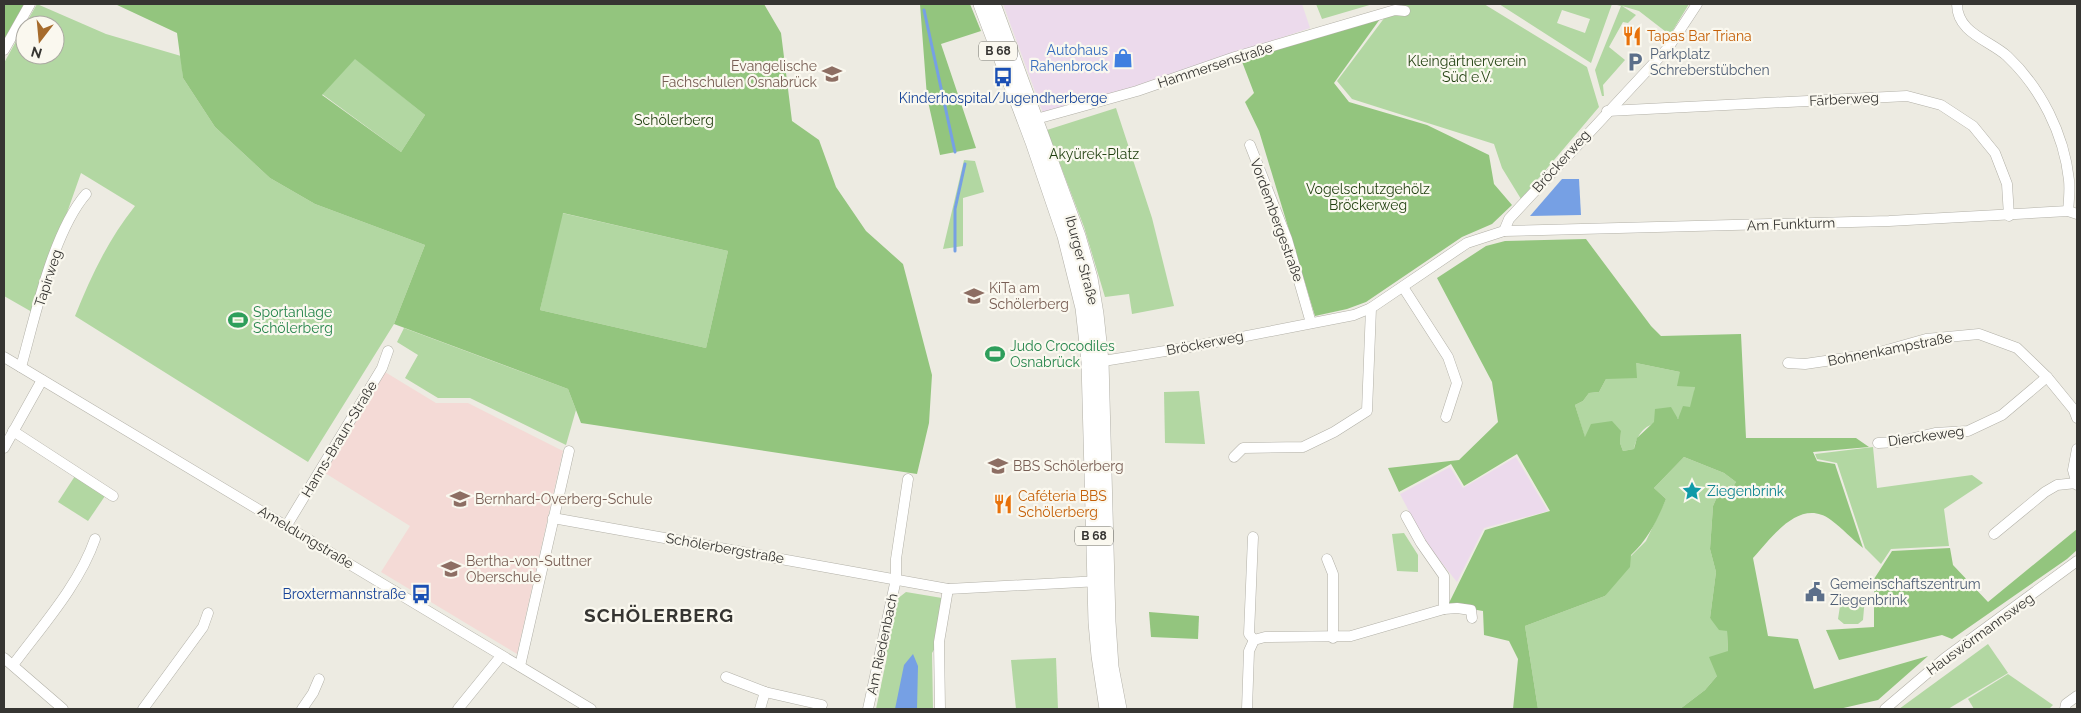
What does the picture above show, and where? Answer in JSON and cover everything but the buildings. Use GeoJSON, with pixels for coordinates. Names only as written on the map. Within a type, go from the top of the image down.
{"type":"FeatureCollection","features":[{"type":"Feature","properties":{"kind":"main road","name":"Iburger Straße"},"geometry":{"type":"LineString","coordinates":[[981,4],[1078,236],[1090,278],[1095,362],[1100,581],[1098,656],[1107,709]]}},
{"type":"Feature","properties":{"kind":"main road","name":"Iburger Straße"},"geometry":{"type":"LineString","coordinates":[[993,4],[1030,121]]}},
{"type":"Feature","properties":{"kind":"main road","name":"Iburger Straße"},"geometry":{"type":"LineString","coordinates":[[1100,581],[1119,709]]}},
{"type":"Feature","properties":{"kind":"street"},"geometry":{"type":"LineString","coordinates":[[4,50],[30,4]]}},
{"type":"Feature","properties":{"kind":"street","name":"Bröckerweg"},"geometry":{"type":"LineString","coordinates":[[1095,362],[1354,315],[1371,308],[1467,243],[1504,231],[1509,219],[1607,111],[1668,48],[1696,4]]}},
{"type":"Feature","properties":{"kind":"street"},"geometry":{"type":"LineString","coordinates":[[1957,8],[1968,30],[2007,56],[2042,98],[2060,138],[2070,181],[2073,212]]}},
{"type":"Feature","properties":{"kind":"street","name":"Hammersenstraße"},"geometry":{"type":"LineString","coordinates":[[1030,121],[1137,91],[1235,57],[1395,10],[1405,11]]}},
{"type":"Feature","properties":{"kind":"street","name":"Färberweg"},"geometry":{"type":"LineString","coordinates":[[1607,111],[1907,96],[1941,105],[1974,126],[1995,153],[2007,184],[2009,216]]}},
{"type":"Feature","properties":{"kind":"street","name":"Vordembergestraße"},"geometry":{"type":"LineString","coordinates":[[1250,145],[1287,239],[1311,323]]}},
{"type":"Feature","properties":{"kind":"street","name":"Tapirweg"},"geometry":{"type":"LineString","coordinates":[[21,367],[43,290],[64,229],[74,208],[86,194]]}},
{"type":"Feature","properties":{"kind":"street","name":"Am Funkturm"},"geometry":{"type":"LineString","coordinates":[[1504,231],[1578,231],[2009,216],[2073,212]]}},
{"type":"Feature","properties":{"kind":"street"},"geometry":{"type":"LineString","coordinates":[[1403,287],[1448,357],[1457,383],[1446,417]]}},
{"type":"Feature","properties":{"kind":"street"},"geometry":{"type":"LineString","coordinates":[[1234,457],[1244,448],[1303,447],[1334,432],[1366,411],[1371,308]]}},
{"type":"Feature","properties":{"kind":"street","name":"Bohnenkampstraße"},"geometry":{"type":"LineString","coordinates":[[1788,363],[1805,364],[1863,356],[1926,339],[1979,334],[2017,348],[2047,377],[2074,410],[2077,418]]}},
{"type":"Feature","properties":{"kind":"street","name":"Hanns-Braun-Straße"},"geometry":{"type":"LineString","coordinates":[[287,525],[382,368],[388,351]]}},
{"type":"Feature","properties":{"kind":"street","name":"Ameldungstraße"},"geometry":{"type":"LineString","coordinates":[[4,356],[591,709]]}},
{"type":"Feature","properties":{"kind":"street","name":"Dierckeweg"},"geometry":{"type":"LineString","coordinates":[[1878,443],[1897,442],[1935,433],[1968,431],[2002,415],[2047,377]]}},
{"type":"Feature","properties":{"kind":"street"},"geometry":{"type":"LineString","coordinates":[[4,448],[42,380]]}},
{"type":"Feature","properties":{"kind":"street"},"geometry":{"type":"LineString","coordinates":[[13,431],[113,496]]}},
{"type":"Feature","properties":{"kind":"street"},"geometry":{"type":"LineString","coordinates":[[1994,534],[2045,492],[2057,485],[2076,484],[2074,470],[2077,449]]}},
{"type":"Feature","properties":{"kind":"street"},"geometry":{"type":"LineString","coordinates":[[520,666],[569,451]]}},
{"type":"Feature","properties":{"kind":"street"},"geometry":{"type":"LineString","coordinates":[[896,579],[896,559],[908,478]]}},
{"type":"Feature","properties":{"kind":"street"},"geometry":{"type":"LineString","coordinates":[[1406,516],[1421,543],[1444,576],[1444,609]]}},
{"type":"Feature","properties":{"kind":"street","name":"Schölerbergstraße"},"geometry":{"type":"LineString","coordinates":[[554,518],[948,588],[1100,581]]}},
{"type":"Feature","properties":{"kind":"street"},"geometry":{"type":"LineString","coordinates":[[1253,537],[1249,634],[1254,640]]}},
{"type":"Feature","properties":{"kind":"street"},"geometry":{"type":"LineString","coordinates":[[13,665],[48,619],[88,559],[96,539]]}},
{"type":"Feature","properties":{"kind":"street"},"geometry":{"type":"LineString","coordinates":[[1327,559],[1333,574],[1333,638]]}},
{"type":"Feature","properties":{"kind":"street","name":"Hauswörmannsweg"},"geometry":{"type":"LineString","coordinates":[[1885,709],[1945,658],[2075,567]]}},
{"type":"Feature","properties":{"kind":"street","name":"Am Riedenbach"},"geometry":{"type":"LineString","coordinates":[[868,709],[896,579]]}},
{"type":"Feature","properties":{"kind":"street"},"geometry":{"type":"LineString","coordinates":[[940,709],[938,642],[948,588]]}},
{"type":"Feature","properties":{"kind":"street"},"geometry":{"type":"LineString","coordinates":[[1254,640],[1265,638],[1333,638],[1351,636],[1444,609],[1471,610],[1472,618]]}},
{"type":"Feature","properties":{"kind":"street"},"geometry":{"type":"LineString","coordinates":[[143,709],[204,628],[208,613]]}},
{"type":"Feature","properties":{"kind":"street"},"geometry":{"type":"LineString","coordinates":[[1247,709],[1249,651],[1254,640]]}},
{"type":"Feature","properties":{"kind":"street"},"geometry":{"type":"LineString","coordinates":[[458,709],[501,656]]}},
{"type":"Feature","properties":{"kind":"street"},"geometry":{"type":"LineString","coordinates":[[4,658],[63,709]]}},
{"type":"Feature","properties":{"kind":"street"},"geometry":{"type":"LineString","coordinates":[[726,677],[765,692],[822,705]]}},
{"type":"Feature","properties":{"kind":"street"},"geometry":{"type":"LineString","coordinates":[[302,709],[314,693],[319,679]]}},
{"type":"Feature","properties":{"kind":"street"},"geometry":{"type":"LineString","coordinates":[[760,709],[765,692]]}},
{"type":"Feature","properties":{"kind":"street"},"geometry":{"type":"LineString","coordinates":[[2065,709],[2066,704],[2077,696]]}},
{"type":"Feature","properties":{"kind":"shaded area","name":"Autohaus Rahenbrock"},"geometry":{"type":"Polygon","coordinates":[[[1003,4],[1302,4],[1310,28],[1135,87],[1043,113],[1003,4]]]}},
{"type":"Feature","properties":{"kind":"shaded area","name":"Bernhard-Overberg-Schule"},"geometry":{"type":"Polygon","coordinates":[[[385,372],[436,403],[468,403],[563,451],[517,654],[381,572],[410,526],[325,473],[385,372]]]}},
{"type":"Feature","properties":{"kind":"shaded area"},"geometry":{"type":"Polygon","coordinates":[[[1516,457],[1548,511],[1484,528],[1457,582],[1425,542],[1400,494],[1450,467],[1463,488],[1516,457]]]}},
{"type":"Feature","properties":{"kind":"green space"},"geometry":{"type":"Polygon","coordinates":[[[4,4],[30,4],[24,15],[15,15],[15,31],[4,50],[4,4]]]}},
{"type":"Feature","properties":{"kind":"green space"},"geometry":{"type":"Polygon","coordinates":[[[37,4],[62,15],[31,15],[37,4]]]}},
{"type":"Feature","properties":{"kind":"green space","name":"Schölerberg"},"geometry":{"type":"Polygon","coordinates":[[[115,4],[764,4],[781,33],[792,121],[819,140],[836,187],[866,231],[903,264],[932,375],[929,423],[917,474],[581,423],[568,389],[394,324],[425,245],[315,204],[270,178],[215,127],[183,78],[177,33],[115,4]],[[355,59],[322,95],[401,152],[425,115],[355,59]],[[563,213],[540,310],[706,348],[728,251],[563,213]]]}},
{"type":"Feature","properties":{"kind":"green space"},"geometry":{"type":"Polygon","coordinates":[[[920,4],[970,4],[981,31],[941,44],[976,148],[940,155],[927,97],[920,4]]]}},
{"type":"Feature","properties":{"kind":"green space"},"geometry":{"type":"Polygon","coordinates":[[[1316,4],[1373,4],[1322,19],[1316,4]]]}},
{"type":"Feature","properties":{"kind":"green space","name":"Kleingärtnerverein Süd e.V."},"geometry":{"type":"Polygon","coordinates":[[[1402,4],[1484,4],[1587,67],[1599,107],[1521,199],[1502,168],[1494,144],[1352,99],[1337,81],[1385,17],[1400,14],[1402,4]]]}},
{"type":"Feature","properties":{"kind":"green space"},"geometry":{"type":"Polygon","coordinates":[[[1499,4],[1612,4],[1591,63],[1499,4]],[[1562,10],[1557,23],[1585,33],[1590,19],[1562,10]]]}},
{"type":"Feature","properties":{"kind":"green space"},"geometry":{"type":"Polygon","coordinates":[[[1613,4],[1689,4],[1670,35],[1639,11],[1622,6],[1636,15],[1628,23],[1623,22],[1609,47],[1625,60],[1603,85],[1604,96],[1602,96],[1595,70],[1621,6],[1613,4]]]}},
{"type":"Feature","properties":{"kind":"green space"},"geometry":{"type":"Polygon","coordinates":[[[65,16],[106,34],[181,56],[183,78],[215,127],[270,178],[315,204],[425,245],[394,324],[308,462],[75,316],[101,259],[116,232],[135,206],[81,173],[32,312],[4,296],[4,63],[15,43],[15,65],[65,65],[65,16]]]}},
{"type":"Feature","properties":{"kind":"green space","name":"Vogelschutzgehölz Bröckerweg"},"geometry":{"type":"Polygon","coordinates":[[[1380,19],[1334,83],[1349,102],[1427,125],[1489,155],[1494,184],[1512,205],[1492,224],[1462,237],[1366,302],[1347,309],[1315,316],[1259,131],[1245,102],[1254,93],[1241,59],[1380,19]]]}},
{"type":"Feature","properties":{"kind":"green space"},"geometry":{"type":"Polygon","coordinates":[[[355,58],[425,115],[401,152],[322,94],[355,58]]]}},
{"type":"Feature","properties":{"kind":"green space","name":"Akyürek-Platz"},"geometry":{"type":"Polygon","coordinates":[[[1116,108],[1152,218],[1174,306],[1132,314],[1129,294],[1105,297],[1084,227],[1047,130],[1116,108]]]}},
{"type":"Feature","properties":{"kind":"green space"},"geometry":{"type":"Polygon","coordinates":[[[964,160],[975,161],[984,192],[963,198],[963,246],[943,249],[964,160]]]}},
{"type":"Feature","properties":{"kind":"green space"},"geometry":{"type":"Polygon","coordinates":[[[562,213],[728,251],[706,348],[540,310],[562,213]]]}},
{"type":"Feature","properties":{"kind":"green space"},"geometry":{"type":"Polygon","coordinates":[[[1586,239],[1651,326],[1661,336],[1741,334],[1746,438],[1856,438],[1869,447],[1813,452],[1817,461],[1835,464],[1863,548],[1831,520],[1820,514],[1808,513],[1798,516],[1787,523],[1753,558],[1768,636],[1798,639],[1814,689],[1928,656],[1878,700],[1839,709],[1680,709],[1705,690],[1717,676],[1709,657],[1728,651],[1727,631],[1719,630],[1710,618],[1716,572],[1710,549],[1713,506],[1720,490],[1730,491],[1736,482],[1724,473],[1684,457],[1654,488],[1666,499],[1659,515],[1647,536],[1631,555],[1630,567],[1605,596],[1525,626],[1538,709],[1513,709],[1518,659],[1509,641],[1484,635],[1483,611],[1448,605],[1485,530],[1550,511],[1517,454],[1464,486],[1451,464],[1399,492],[1388,468],[1459,460],[1498,422],[1492,382],[1437,278],[1486,246],[1505,241],[1586,239]],[[1636,363],[1637,378],[1606,379],[1599,392],[1589,393],[1583,401],[1575,405],[1585,437],[1591,424],[1612,421],[1621,431],[1620,443],[1623,451],[1634,449],[1637,438],[1654,422],[1655,409],[1671,407],[1678,419],[1683,406],[1690,407],[1695,387],[1677,386],[1680,372],[1636,363]]]}},
{"type":"Feature","properties":{"kind":"green space"},"geometry":{"type":"Polygon","coordinates":[[[404,328],[568,389],[576,410],[566,445],[470,398],[438,398],[405,378],[418,355],[397,342],[404,328]]]}},
{"type":"Feature","properties":{"kind":"green space"},"geometry":{"type":"Polygon","coordinates":[[[1636,363],[1680,372],[1695,387],[1691,407],[1678,418],[1653,424],[1645,429],[1639,436],[1634,449],[1623,451],[1620,443],[1621,431],[1585,438],[1575,405],[1583,401],[1589,393],[1599,392],[1606,379],[1636,363]]]}},
{"type":"Feature","properties":{"kind":"green space"},"geometry":{"type":"Polygon","coordinates":[[[1199,391],[1205,444],[1165,443],[1164,392],[1199,391]]]}},
{"type":"Feature","properties":{"kind":"green space"},"geometry":{"type":"Polygon","coordinates":[[[1873,447],[1877,488],[1972,475],[1983,483],[1944,509],[1949,546],[1891,549],[1881,564],[1865,548],[1837,463],[1817,459],[1815,454],[1873,447]]]}},
{"type":"Feature","properties":{"kind":"green space"},"geometry":{"type":"Polygon","coordinates":[[[1684,457],[1724,473],[1736,482],[1730,491],[1720,490],[1713,506],[1710,549],[1716,572],[1710,618],[1727,631],[1728,651],[1717,676],[1705,690],[1680,709],[1538,709],[1525,626],[1605,596],[1631,556],[1646,541],[1666,499],[1654,488],[1684,457]]]}},
{"type":"Feature","properties":{"kind":"green space"},"geometry":{"type":"Polygon","coordinates":[[[75,476],[105,496],[88,521],[58,502],[75,476]]]}},
{"type":"Feature","properties":{"kind":"green space"},"geometry":{"type":"Polygon","coordinates":[[[2077,529],[2077,550],[2067,559],[1952,639],[1942,635],[1839,660],[1826,630],[1874,627],[1874,579],[1892,551],[1950,548],[1953,565],[1988,602],[2077,529]]]}},
{"type":"Feature","properties":{"kind":"green space"},"geometry":{"type":"Polygon","coordinates":[[[1404,533],[1418,555],[1418,572],[1397,571],[1392,534],[1404,533]]]}},
{"type":"Feature","properties":{"kind":"green space"},"geometry":{"type":"Polygon","coordinates":[[[906,592],[942,598],[935,648],[932,653],[933,709],[876,709],[887,657],[885,652],[897,599],[906,592]]]}},
{"type":"Feature","properties":{"kind":"green space"},"geometry":{"type":"Polygon","coordinates":[[[1837,597],[1865,597],[1863,620],[1858,624],[1844,624],[1838,619],[1840,606],[1837,597]]]}},
{"type":"Feature","properties":{"kind":"green space"},"geometry":{"type":"Polygon","coordinates":[[[1149,612],[1199,616],[1198,639],[1151,637],[1149,612]]]}},
{"type":"Feature","properties":{"kind":"green space"},"geometry":{"type":"Polygon","coordinates":[[[1988,644],[2008,673],[1948,709],[1899,709],[1988,644]]]}},
{"type":"Feature","properties":{"kind":"green space"},"geometry":{"type":"Polygon","coordinates":[[[1056,658],[1058,709],[1016,709],[1011,660],[1056,658]]]}},
{"type":"Feature","properties":{"kind":"green space"},"geometry":{"type":"Polygon","coordinates":[[[2008,674],[2053,705],[2049,709],[1974,709],[1968,699],[2008,674]]]}},
{"type":"Feature","properties":{"kind":"water"},"geometry":{"type":"Polygon","coordinates":[[[1562,179],[1579,179],[1581,215],[1530,216],[1562,179]]]}},
{"type":"Feature","properties":{"kind":"water"},"geometry":{"type":"Polygon","coordinates":[[[913,654],[918,666],[917,709],[895,709],[904,665],[913,654]]]}},
{"type":"Feature","properties":{"kind":"waterway"},"geometry":{"type":"LineString","coordinates":[[924,10],[955,152]]}},
{"type":"Feature","properties":{"kind":"waterway"},"geometry":{"type":"LineString","coordinates":[[955,251],[955,209],[965,164]]}},
{"type":"Feature","properties":{"kind":"place","name":"Tapas Bar Triana"},"geometry":{"type":"Point","coordinates":[1632,36]}},
{"type":"Feature","properties":{"kind":"place","name":"Autohaus Rahenbrock"},"geometry":{"type":"Point","coordinates":[1123,58]}},
{"type":"Feature","properties":{"kind":"place","name":"Parkplatz Schreberstübchen"},"geometry":{"type":"Point","coordinates":[1635,62]}},
{"type":"Feature","properties":{"kind":"place","name":"Evangelische Fachschulen Osnabrück"},"geometry":{"type":"Point","coordinates":[832,74]}},
{"type":"Feature","properties":{"kind":"place","name":"Kinderhospital/Jugendherberge"},"geometry":{"type":"Point","coordinates":[1003,77]}},
{"type":"Feature","properties":{"kind":"place","name":"KiTa am Schölerberg"},"geometry":{"type":"Point","coordinates":[974,296]}},
{"type":"Feature","properties":{"kind":"place","name":"Sportanlage Schölerberg"},"geometry":{"type":"Point","coordinates":[238,320]}},
{"type":"Feature","properties":{"kind":"place","name":"Judo Crocodiles Osnabrück"},"geometry":{"type":"Point","coordinates":[995,354]}},
{"type":"Feature","properties":{"kind":"place","name":"BBS Schölerberg"},"geometry":{"type":"Point","coordinates":[998,466]}},
{"type":"Feature","properties":{"kind":"place","name":"Ziegenbrink"},"geometry":{"type":"Point","coordinates":[1692,491]}},
{"type":"Feature","properties":{"kind":"place","name":"Bernhard-Overberg-Schule"},"geometry":{"type":"Point","coordinates":[460,499]}},
{"type":"Feature","properties":{"kind":"place","name":"Caféteria BBS Schölerberg"},"geometry":{"type":"Point","coordinates":[1003,504]}},
{"type":"Feature","properties":{"kind":"place","name":"Bertha-von-Suttner Oberschule"},"geometry":{"type":"Point","coordinates":[451,569]}},
{"type":"Feature","properties":{"kind":"place","name":"Gemeinschaftszentrum Ziegenbrink"},"geometry":{"type":"Point","coordinates":[1815,592]}},
{"type":"Feature","properties":{"kind":"place","name":"Broxtermannstraße"},"geometry":{"type":"Point","coordinates":[421,594]}},
{"type":"Feature","properties":{"kind":"district","name":"SCHÖLERBERG"},"geometry":{"type":"Point","coordinates":[659,615]}}]}
